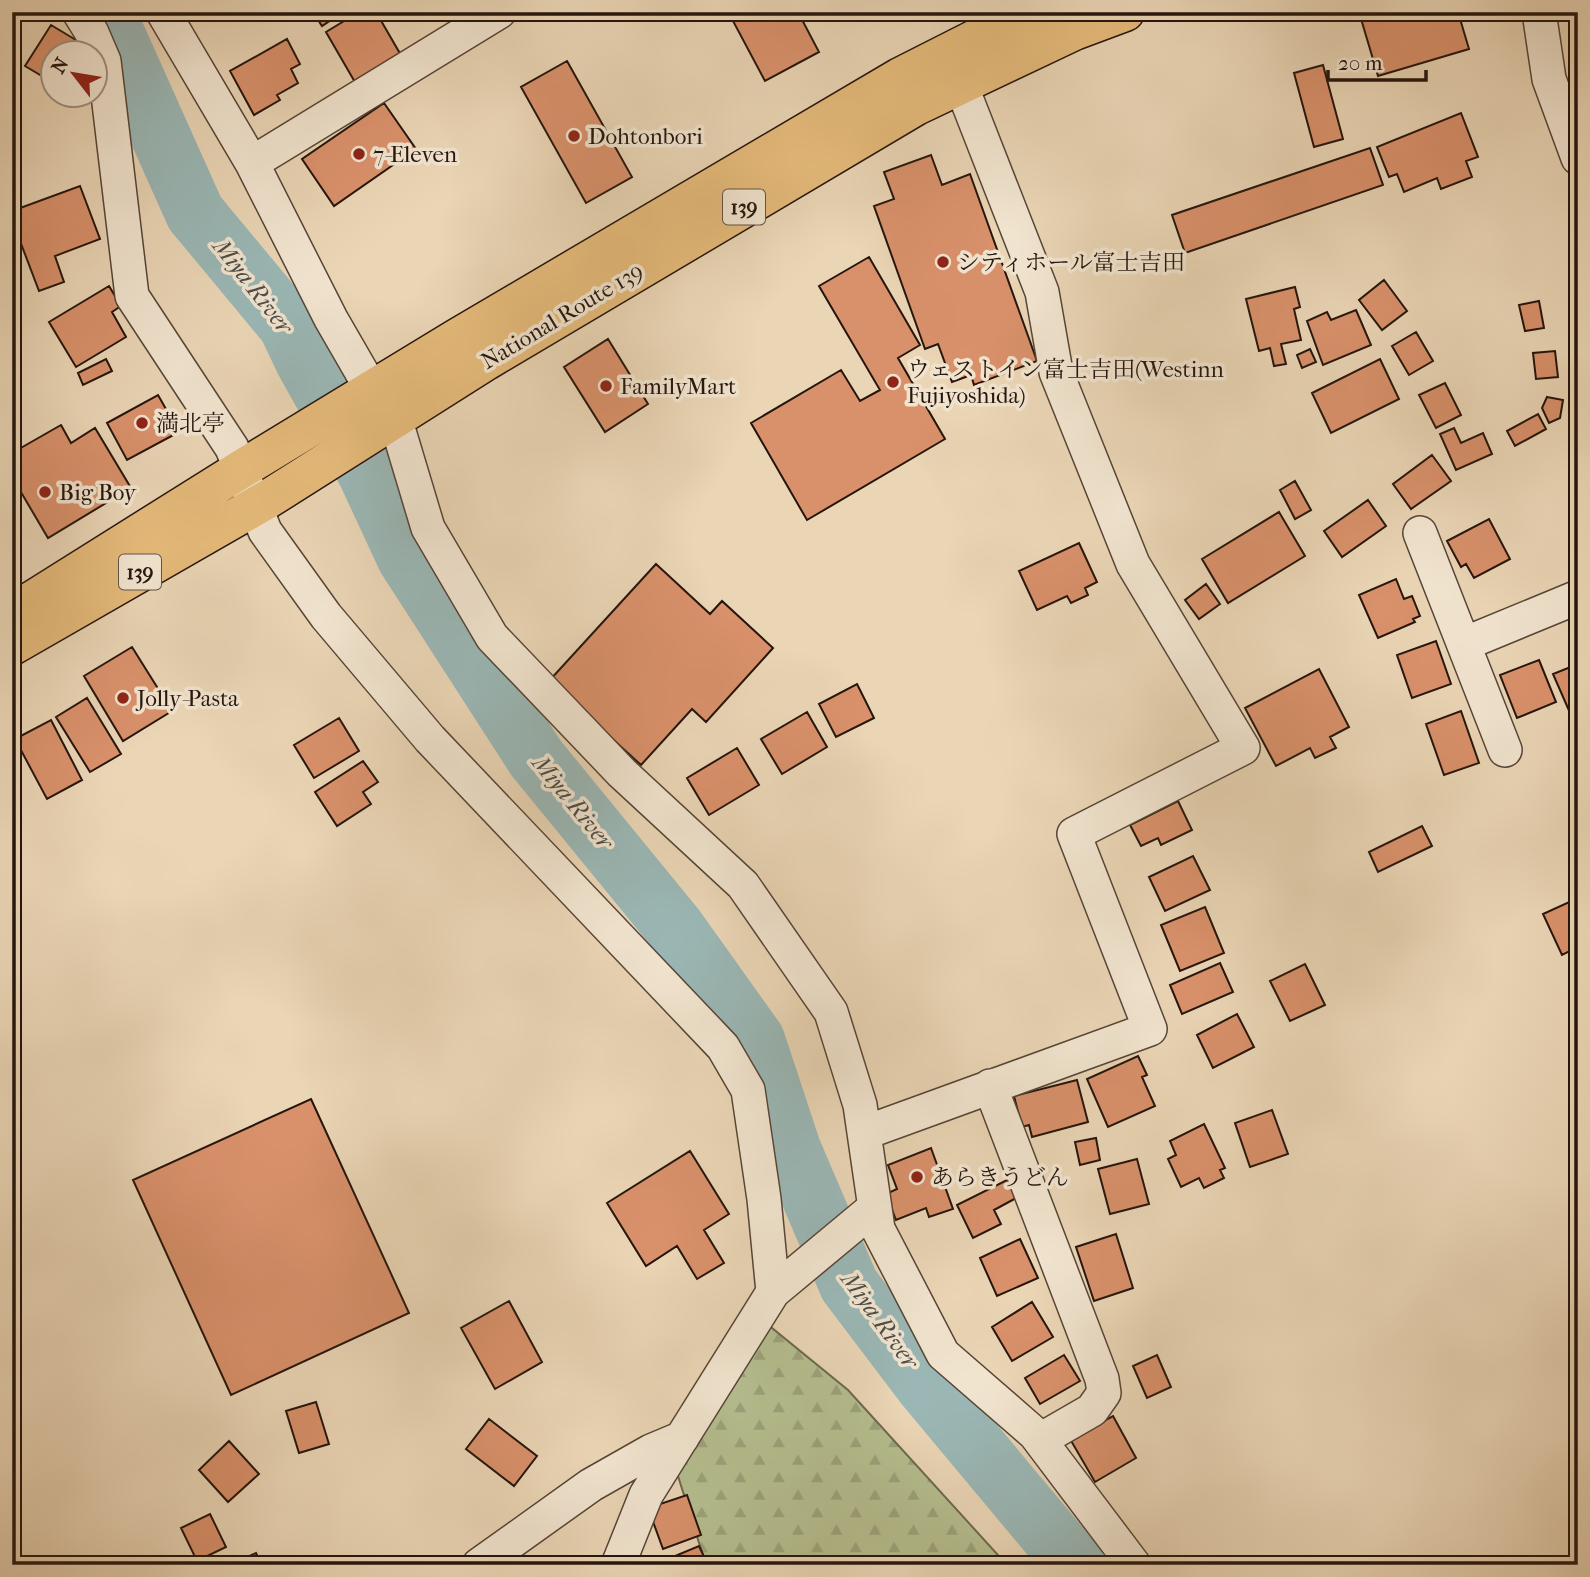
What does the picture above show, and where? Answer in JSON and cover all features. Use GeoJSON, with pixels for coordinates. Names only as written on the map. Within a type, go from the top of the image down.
{"type":"FeatureCollection","features":[{"type":"Feature","properties":{"kind":"highway","name":"National Route 139"},"geometry":{"type":"LineString","coordinates":[[12,646],[262,502],[376,409],[900,77],[983,35],[1039,12]]}},
{"type":"Feature","properties":{"kind":"highway","name":"National Route 139"},"geometry":{"type":"LineString","coordinates":[[12,613],[249,465],[376,409],[793,178],[916,106],[1074,31],[1125,12]]}},
{"type":"Feature","properties":{"kind":"street"},"geometry":{"type":"LineString","coordinates":[[79,12],[104,61],[132,296],[232,448],[249,465],[262,502],[265,531],[326,616],[430,739],[723,1047],[748,1090],[780,1286]]}},
{"type":"Feature","properties":{"kind":"street"},"geometry":{"type":"LineString","coordinates":[[163,12],[252,163],[376,409],[428,528],[492,637],[622,774],[743,886],[831,1012],[860,1105],[864,1133],[866,1214],[877,1229],[943,1354],[1040,1440],[1135,1565]]}},
{"type":"Feature","properties":{"kind":"street"},"geometry":{"type":"LineString","coordinates":[[252,163],[457,23],[499,12]]}},
{"type":"Feature","properties":{"kind":"street"},"geometry":{"type":"LineString","coordinates":[[1539,12],[1549,79],[1578,158]]}},
{"type":"Feature","properties":{"kind":"street"},"geometry":{"type":"LineString","coordinates":[[864,1133],[1150,1029],[1074,834],[1243,748],[1133,564],[1056,372],[1042,292],[961,85]]}},
{"type":"Feature","properties":{"kind":"street"},"geometry":{"type":"LineString","coordinates":[[1420,533],[1505,750]]}},
{"type":"Feature","properties":{"kind":"street"},"geometry":{"type":"LineString","coordinates":[[1464,644],[1578,597]]}},
{"type":"Feature","properties":{"kind":"street"},"geometry":{"type":"LineString","coordinates":[[990,1086],[1102,1379],[1104,1393],[1092,1410],[1040,1440]]}},
{"type":"Feature","properties":{"kind":"street"},"geometry":{"type":"LineString","coordinates":[[618,1565],[646,1495],[780,1286],[866,1214]]}},
{"type":"Feature","properties":{"kind":"street"},"geometry":{"type":"LineString","coordinates":[[479,1565],[591,1485],[682,1437]]}},
{"type":"Feature","properties":{"kind":"green space"},"geometry":{"type":"Polygon","coordinates":[[[745,1306],[848,1390],[1007,1565],[706,1565],[667,1441],[745,1306]]]}},
{"type":"Feature","properties":{"kind":"building"},"geometry":{"type":"Polygon","coordinates":[[[208,12],[224,12],[213,19],[208,12]]]}},
{"type":"Feature","properties":{"kind":"building"},"geometry":{"type":"Polygon","coordinates":[[[313,12],[343,12],[322,26],[313,12]]]}},
{"type":"Feature","properties":{"kind":"building"},"geometry":{"type":"Polygon","coordinates":[[[359,12],[376,12],[402,57],[356,84],[326,32],[359,12]]]}},
{"type":"Feature","properties":{"kind":"building"},"geometry":{"type":"Polygon","coordinates":[[[749,12],[798,12],[819,52],[765,81],[733,21],[749,12]]]}},
{"type":"Feature","properties":{"kind":"building"},"geometry":{"type":"Polygon","coordinates":[[[1359,12],[1458,12],[1469,49],[1378,76],[1359,12]]]}},
{"type":"Feature","properties":{"kind":"building"},"geometry":{"type":"Polygon","coordinates":[[[51,25],[73,38],[43,38],[51,25]]]}},
{"type":"Feature","properties":{"kind":"building"},"geometry":{"type":"Polygon","coordinates":[[[287,39],[300,64],[291,69],[298,83],[277,95],[280,100],[254,115],[230,71],[287,39]]]}},
{"type":"Feature","properties":{"kind":"building"},"geometry":{"type":"Polygon","coordinates":[[[38,46],[38,74],[25,66],[38,46]]]}},
{"type":"Feature","properties":{"kind":"building"},"geometry":{"type":"Polygon","coordinates":[[[567,61],[632,177],[586,203],[521,87],[567,61]]]}},
{"type":"Feature","properties":{"kind":"building"},"geometry":{"type":"Polygon","coordinates":[[[1323,65],[1343,139],[1314,147],[1294,73],[1323,65]]]}},
{"type":"Feature","properties":{"kind":"building","name":"7-Eleven"},"geometry":{"type":"Polygon","coordinates":[[[384,103],[416,149],[334,206],[302,159],[384,103]]]}},
{"type":"Feature","properties":{"kind":"building"},"geometry":{"type":"Polygon","coordinates":[[[1461,113],[1478,157],[1466,161],[1472,177],[1441,189],[1437,178],[1404,192],[1397,174],[1389,177],[1377,147],[1461,113]]]}},
{"type":"Feature","properties":{"kind":"building"},"geometry":{"type":"Polygon","coordinates":[[[1370,148],[1383,185],[1185,253],[1172,215],[1370,148]]]}},
{"type":"Feature","properties":{"kind":"building"},"geometry":{"type":"Polygon","coordinates":[[[931,155],[942,185],[970,174],[1037,361],[974,385],[971,375],[952,382],[938,344],[925,349],[874,206],[894,199],[884,172],[931,155]]]}},
{"type":"Feature","properties":{"kind":"building"},"geometry":{"type":"Polygon","coordinates":[[[80,186],[100,239],[55,256],[64,282],[39,291],[12,220],[12,211],[80,186]]]}},
{"type":"Feature","properties":{"kind":"building","name":"ウェストイン富士吉田(Westinn Fujiyoshida)"},"geometry":{"type":"Polygon","coordinates":[[[869,257],[920,345],[898,358],[945,439],[807,520],[751,423],[841,370],[860,401],[880,390],[819,286],[869,257]]]}},
{"type":"Feature","properties":{"kind":"building"},"geometry":{"type":"Polygon","coordinates":[[[1384,280],[1407,311],[1382,330],[1359,300],[1384,280]]]}},
{"type":"Feature","properties":{"kind":"building"},"geometry":{"type":"Polygon","coordinates":[[[109,286],[121,306],[112,312],[126,337],[76,367],[49,322],[109,286]]]}},
{"type":"Feature","properties":{"kind":"building"},"geometry":{"type":"Polygon","coordinates":[[[1295,287],[1300,307],[1294,309],[1301,340],[1281,344],[1286,364],[1274,366],[1270,348],[1259,351],[1246,299],[1295,287]]]}},
{"type":"Feature","properties":{"kind":"building"},"geometry":{"type":"Polygon","coordinates":[[[1539,301],[1544,328],[1525,331],[1519,305],[1539,301]]]}},
{"type":"Feature","properties":{"kind":"building"},"geometry":{"type":"Polygon","coordinates":[[[1356,310],[1371,345],[1323,365],[1307,321],[1327,312],[1331,320],[1356,310]]]}},
{"type":"Feature","properties":{"kind":"building"},"geometry":{"type":"Polygon","coordinates":[[[1416,332],[1433,361],[1409,375],[1392,346],[1416,332]]]}},
{"type":"Feature","properties":{"kind":"building","name":"FamilyMart"},"geometry":{"type":"Polygon","coordinates":[[[608,339],[648,404],[605,432],[564,367],[608,339]]]}},
{"type":"Feature","properties":{"kind":"building"},"geometry":{"type":"Polygon","coordinates":[[[1310,349],[1316,362],[1302,368],[1297,355],[1310,349]]]}},
{"type":"Feature","properties":{"kind":"building"},"geometry":{"type":"Polygon","coordinates":[[[1555,351],[1558,377],[1536,379],[1533,353],[1555,351]]]}},
{"type":"Feature","properties":{"kind":"building"},"geometry":{"type":"Polygon","coordinates":[[[106,359],[112,371],[83,385],[78,373],[106,359]]]}},
{"type":"Feature","properties":{"kind":"building"},"geometry":{"type":"Polygon","coordinates":[[[1380,359],[1399,399],[1331,433],[1312,393],[1380,359]]]}},
{"type":"Feature","properties":{"kind":"building"},"geometry":{"type":"Polygon","coordinates":[[[1445,383],[1461,415],[1436,428],[1419,395],[1445,383]]]}},
{"type":"Feature","properties":{"kind":"building"},"geometry":{"type":"Polygon","coordinates":[[[158,395],[179,432],[127,460],[107,423],[158,395]]]}},
{"type":"Feature","properties":{"kind":"building"},"geometry":{"type":"Polygon","coordinates":[[[1547,397],[1563,400],[1560,418],[1549,423],[1542,408],[1547,397]]]}},
{"type":"Feature","properties":{"kind":"building"},"geometry":{"type":"Polygon","coordinates":[[[1538,414],[1546,429],[1515,446],[1507,431],[1538,414]]]}},
{"type":"Feature","properties":{"kind":"building"},"geometry":{"type":"Polygon","coordinates":[[[61,425],[71,443],[95,428],[131,488],[48,538],[12,477],[12,453],[61,425]]]}},
{"type":"Feature","properties":{"kind":"building"},"geometry":{"type":"Polygon","coordinates":[[[1454,428],[1461,443],[1483,433],[1492,454],[1456,470],[1440,434],[1454,428]]]}},
{"type":"Feature","properties":{"kind":"building"},"geometry":{"type":"Polygon","coordinates":[[[1432,455],[1451,481],[1411,509],[1393,484],[1432,455]]]}},
{"type":"Feature","properties":{"kind":"building"},"geometry":{"type":"Polygon","coordinates":[[[1295,481],[1311,510],[1295,519],[1280,490],[1295,481]]]}},
{"type":"Feature","properties":{"kind":"building"},"geometry":{"type":"Polygon","coordinates":[[[1368,500],[1386,526],[1342,557],[1324,531],[1368,500]]]}},
{"type":"Feature","properties":{"kind":"building"},"geometry":{"type":"Polygon","coordinates":[[[1279,512],[1305,556],[1228,603],[1202,559],[1279,512]]]}},
{"type":"Feature","properties":{"kind":"building"},"geometry":{"type":"Polygon","coordinates":[[[1489,519],[1510,559],[1474,578],[1466,564],[1461,567],[1447,541],[1489,519]]]}},
{"type":"Feature","properties":{"kind":"building"},"geometry":{"type":"Polygon","coordinates":[[[1079,543],[1097,582],[1085,588],[1088,595],[1071,603],[1067,596],[1037,610],[1019,571],[1079,543]]]}},
{"type":"Feature","properties":{"kind":"building"},"geometry":{"type":"Polygon","coordinates":[[[656,564],[710,614],[722,601],[773,648],[706,722],[692,709],[641,765],[549,681],[656,564]]]}},
{"type":"Feature","properties":{"kind":"building"},"geometry":{"type":"Polygon","coordinates":[[[1396,579],[1404,599],[1412,596],[1420,616],[1413,619],[1415,622],[1378,638],[1359,595],[1396,579]]]}},
{"type":"Feature","properties":{"kind":"building"},"geometry":{"type":"Polygon","coordinates":[[[1206,584],[1220,604],[1199,619],[1185,600],[1206,584]]]}},
{"type":"Feature","properties":{"kind":"building"},"geometry":{"type":"Polygon","coordinates":[[[1436,641],[1451,684],[1412,698],[1397,655],[1436,641]]]}},
{"type":"Feature","properties":{"kind":"building"},"geometry":{"type":"Polygon","coordinates":[[[132,647],[172,711],[123,741],[84,676],[132,647]]]}},
{"type":"Feature","properties":{"kind":"building"},"geometry":{"type":"Polygon","coordinates":[[[1539,660],[1556,702],[1517,718],[1500,675],[1539,660]]]}},
{"type":"Feature","properties":{"kind":"building"},"geometry":{"type":"Polygon","coordinates":[[[1578,664],[1578,709],[1570,713],[1553,674],[1578,664]]]}},
{"type":"Feature","properties":{"kind":"building"},"geometry":{"type":"Polygon","coordinates":[[[1319,669],[1349,727],[1330,737],[1336,748],[1315,758],[1310,748],[1276,766],[1245,708],[1319,669]]]}},
{"type":"Feature","properties":{"kind":"building"},"geometry":{"type":"Polygon","coordinates":[[[857,684],[874,718],[836,737],[819,704],[857,684]]]}},
{"type":"Feature","properties":{"kind":"building"},"geometry":{"type":"Polygon","coordinates":[[[87,698],[121,754],[90,772],[56,717],[87,698]]]}},
{"type":"Feature","properties":{"kind":"building"},"geometry":{"type":"Polygon","coordinates":[[[1461,711],[1479,763],[1444,775],[1426,724],[1461,711]]]}},
{"type":"Feature","properties":{"kind":"building"},"geometry":{"type":"Polygon","coordinates":[[[807,712],[827,747],[782,774],[761,739],[807,712]]]}},
{"type":"Feature","properties":{"kind":"building"},"geometry":{"type":"Polygon","coordinates":[[[339,718],[359,751],[314,778],[294,745],[339,718]]]}},
{"type":"Feature","properties":{"kind":"building"},"geometry":{"type":"Polygon","coordinates":[[[51,720],[82,780],[47,799],[15,739],[51,720]]]}},
{"type":"Feature","properties":{"kind":"building"},"geometry":{"type":"Polygon","coordinates":[[[737,748],[759,785],[709,815],[687,778],[737,748]]]}},
{"type":"Feature","properties":{"kind":"building"},"geometry":{"type":"Polygon","coordinates":[[[363,761],[378,782],[363,792],[371,804],[337,826],[315,792],[363,761]]]}},
{"type":"Feature","properties":{"kind":"building"},"geometry":{"type":"Polygon","coordinates":[[[1178,801],[1192,830],[1161,845],[1158,838],[1141,846],[1130,825],[1178,801]]]}},
{"type":"Feature","properties":{"kind":"building"},"geometry":{"type":"Polygon","coordinates":[[[1422,826],[1432,846],[1378,872],[1369,852],[1422,826]]]}},
{"type":"Feature","properties":{"kind":"building"},"geometry":{"type":"Polygon","coordinates":[[[1193,856],[1210,890],[1165,911],[1149,877],[1193,856]]]}},
{"type":"Feature","properties":{"kind":"building"},"geometry":{"type":"Polygon","coordinates":[[[1578,898],[1578,947],[1562,955],[1543,914],[1578,898]]]}},
{"type":"Feature","properties":{"kind":"building"},"geometry":{"type":"Polygon","coordinates":[[[1205,907],[1224,953],[1180,971],[1161,925],[1205,907]]]}},
{"type":"Feature","properties":{"kind":"building"},"geometry":{"type":"Polygon","coordinates":[[[1220,963],[1233,992],[1182,1014],[1170,985],[1220,963]]]}},
{"type":"Feature","properties":{"kind":"building"},"geometry":{"type":"Polygon","coordinates":[[[1305,964],[1325,1005],[1290,1021],[1270,981],[1305,964]]]}},
{"type":"Feature","properties":{"kind":"building"},"geometry":{"type":"Polygon","coordinates":[[[1237,1014],[1254,1047],[1213,1068],[1197,1035],[1237,1014]]]}},
{"type":"Feature","properties":{"kind":"building"},"geometry":{"type":"Polygon","coordinates":[[[1138,1056],[1147,1075],[1142,1077],[1155,1106],[1108,1127],[1087,1079],[1138,1056]]]}},
{"type":"Feature","properties":{"kind":"building"},"geometry":{"type":"Polygon","coordinates":[[[1077,1080],[1088,1122],[1032,1137],[1029,1125],[1022,1127],[1014,1096],[1077,1080]]]}},
{"type":"Feature","properties":{"kind":"building"},"geometry":{"type":"Polygon","coordinates":[[[311,1099],[409,1313],[231,1395],[133,1180],[311,1099]]]}},
{"type":"Feature","properties":{"kind":"building"},"geometry":{"type":"Polygon","coordinates":[[[1272,1110],[1288,1154],[1250,1167],[1235,1123],[1272,1110]]]}},
{"type":"Feature","properties":{"kind":"building"},"geometry":{"type":"Polygon","coordinates":[[[1204,1124],[1225,1168],[1220,1170],[1224,1178],[1204,1188],[1199,1178],[1181,1187],[1168,1159],[1176,1155],[1170,1141],[1204,1124]]]}},
{"type":"Feature","properties":{"kind":"building"},"geometry":{"type":"Polygon","coordinates":[[[1096,1138],[1100,1160],[1080,1165],[1075,1142],[1096,1138]]]}},
{"type":"Feature","properties":{"kind":"building","name":"あらきうどん"},"geometry":{"type":"Polygon","coordinates":[[[931,1148],[953,1209],[929,1217],[926,1208],[896,1220],[886,1194],[897,1189],[888,1165],[931,1148]]]}},
{"type":"Feature","properties":{"kind":"building"},"geometry":{"type":"Polygon","coordinates":[[[690,1151],[729,1214],[704,1230],[724,1263],[697,1279],[677,1246],[646,1266],[607,1203],[690,1151]]]}},
{"type":"Feature","properties":{"kind":"building"},"geometry":{"type":"Polygon","coordinates":[[[1137,1159],[1149,1204],[1110,1214],[1098,1169],[1137,1159]]]}},
{"type":"Feature","properties":{"kind":"building"},"geometry":{"type":"Polygon","coordinates":[[[1009,1179],[1018,1197],[994,1210],[1001,1224],[973,1238],[957,1205],[1009,1179]]]}},
{"type":"Feature","properties":{"kind":"building"},"geometry":{"type":"Polygon","coordinates":[[[1116,1234],[1133,1288],[1094,1301],[1076,1247],[1116,1234]]]}},
{"type":"Feature","properties":{"kind":"building"},"geometry":{"type":"Polygon","coordinates":[[[1020,1239],[1038,1278],[997,1296],[980,1258],[1020,1239]]]}},
{"type":"Feature","properties":{"kind":"building"},"geometry":{"type":"Polygon","coordinates":[[[509,1301],[542,1362],[495,1389],[461,1328],[509,1301]]]}},
{"type":"Feature","properties":{"kind":"building"},"geometry":{"type":"Polygon","coordinates":[[[1032,1302],[1053,1337],[1012,1361],[992,1327],[1032,1302]]]}},
{"type":"Feature","properties":{"kind":"building"},"geometry":{"type":"Polygon","coordinates":[[[1064,1355],[1080,1381],[1040,1404],[1025,1378],[1064,1355]]]}},
{"type":"Feature","properties":{"kind":"building"},"geometry":{"type":"Polygon","coordinates":[[[1157,1355],[1171,1387],[1147,1398],[1133,1366],[1157,1355]]]}},
{"type":"Feature","properties":{"kind":"building"},"geometry":{"type":"Polygon","coordinates":[[[316,1402],[329,1444],[299,1453],[286,1411],[316,1402]]]}},
{"type":"Feature","properties":{"kind":"building"},"geometry":{"type":"Polygon","coordinates":[[[1113,1416],[1136,1458],[1095,1482],[1070,1439],[1113,1416]]]}},
{"type":"Feature","properties":{"kind":"building"},"geometry":{"type":"Polygon","coordinates":[[[489,1419],[537,1456],[514,1486],[466,1449],[489,1419]]]}},
{"type":"Feature","properties":{"kind":"building"},"geometry":{"type":"Polygon","coordinates":[[[229,1441],[259,1474],[228,1502],[199,1470],[229,1441]]]}},
{"type":"Feature","properties":{"kind":"building"},"geometry":{"type":"Polygon","coordinates":[[[687,1495],[701,1535],[663,1549],[648,1508],[687,1495]]]}},
{"type":"Feature","properties":{"kind":"building"},"geometry":{"type":"Polygon","coordinates":[[[210,1514],[226,1547],[197,1561],[181,1528],[210,1514]]]}},
{"type":"Feature","properties":{"kind":"building"},"geometry":{"type":"Polygon","coordinates":[[[699,1546],[708,1565],[665,1565],[663,1561],[699,1546]]]}},
{"type":"Feature","properties":{"kind":"building"},"geometry":{"type":"Polygon","coordinates":[[[256,1553],[262,1565],[229,1565],[256,1553]]]}},
{"type":"Feature","properties":{"kind":"waterway","name":"Miya River"},"geometry":{"type":"LineString","coordinates":[[105,12],[195,213],[288,325],[368,474],[407,558],[536,758],[675,928],[755,1040],[791,1149],[849,1285],[924,1384],[1075,1565]]}},
{"type":"Feature","properties":{"kind":"place","name":"Dohtonbori"},"geometry":{"type":"Point","coordinates":[574,136]}},
{"type":"Feature","properties":{"kind":"place","name":"7-Eleven"},"geometry":{"type":"Point","coordinates":[359,154]}},
{"type":"Feature","properties":{"kind":"place","name":"シティホール富士吉田"},"geometry":{"type":"Point","coordinates":[943,262]}},
{"type":"Feature","properties":{"kind":"place","name":"ウェストイン富士吉田(Westinn Fujiyoshida)"},"geometry":{"type":"Point","coordinates":[893,382]}},
{"type":"Feature","properties":{"kind":"place","name":"FamilyMart"},"geometry":{"type":"Point","coordinates":[606,386]}},
{"type":"Feature","properties":{"kind":"place","name":"満北亭"},"geometry":{"type":"Point","coordinates":[142,423]}},
{"type":"Feature","properties":{"kind":"place","name":"Big Boy"},"geometry":{"type":"Point","coordinates":[45,492]}},
{"type":"Feature","properties":{"kind":"place","name":"Jolly-Pasta"},"geometry":{"type":"Point","coordinates":[123,698]}},
{"type":"Feature","properties":{"kind":"place","name":"あらきうどん"},"geometry":{"type":"Point","coordinates":[917,1177]}}]}
